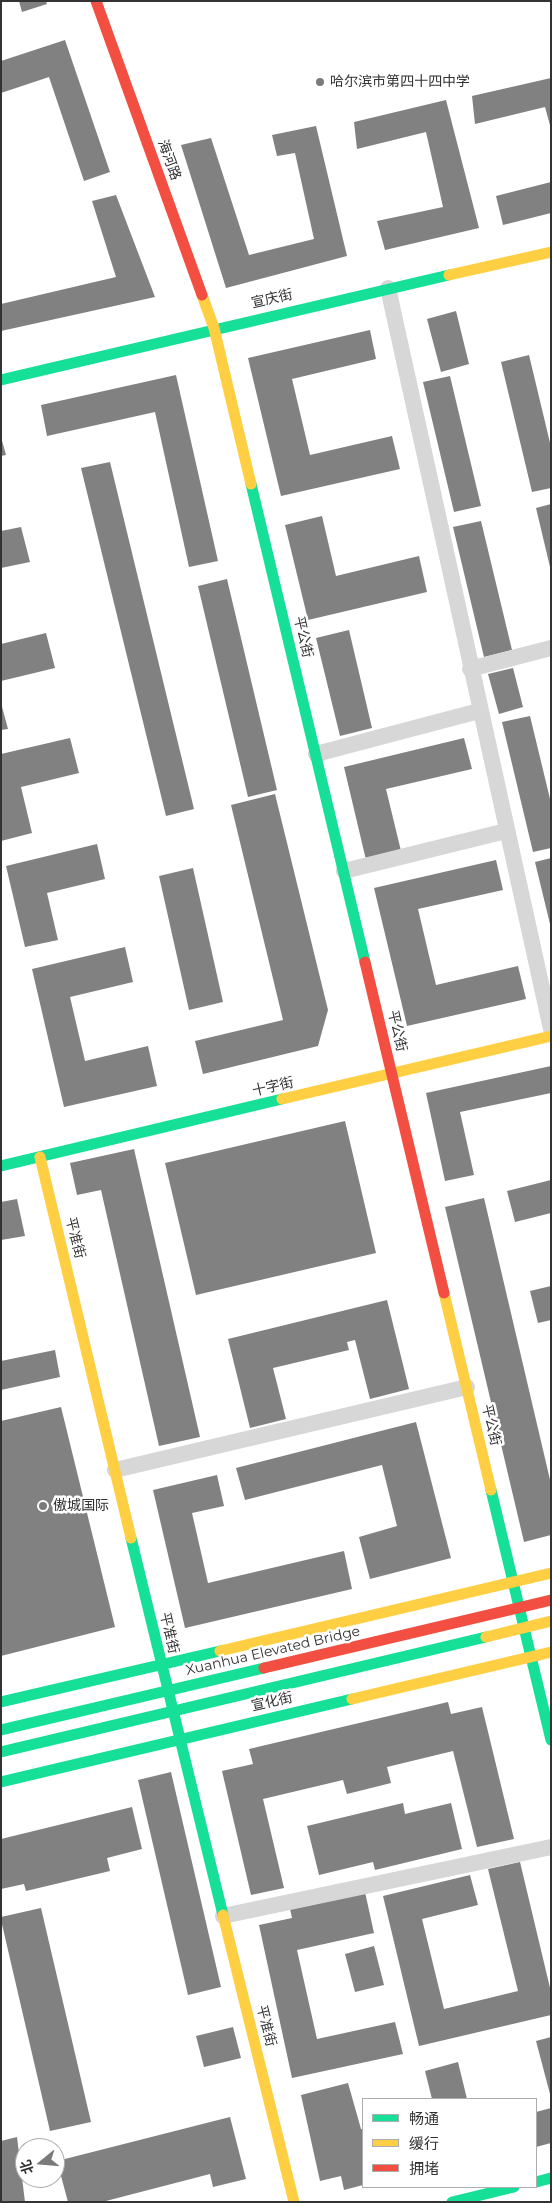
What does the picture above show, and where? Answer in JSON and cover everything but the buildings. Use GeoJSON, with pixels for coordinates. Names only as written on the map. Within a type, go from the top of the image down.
{"type":"FeatureCollection","features":[{"type":"Feature","properties":{"kind":"main road","name":"海河路"},"geometry":{"type":"LineString","coordinates":[[96,1],[214,328]]}},
{"type":"Feature","properties":{"kind":"main road","name":"宣庆街"},"geometry":{"type":"LineString","coordinates":[[1,380],[214,328],[551,252]]}},
{"type":"Feature","properties":{"kind":"main road","name":"平公街"},"geometry":{"type":"LineString","coordinates":[[214,328],[551,1740]]}},
{"type":"Feature","properties":{"kind":"main road","name":"十字街"},"geometry":{"type":"LineString","coordinates":[[1,1166],[551,1036]]}},
{"type":"Feature","properties":{"kind":"main road","name":"平准街"},"geometry":{"type":"LineString","coordinates":[[40,1157],[179,1740],[294,2202]]}},
{"type":"Feature","properties":{"kind":"main road"},"geometry":{"type":"LineString","coordinates":[[1,1702],[551,1573]]}},
{"type":"Feature","properties":{"kind":"main road","name":"Xuanhua Elevated Bridge"},"geometry":{"type":"LineString","coordinates":[[1,1730],[551,1600]]}},
{"type":"Feature","properties":{"kind":"main road"},"geometry":{"type":"LineString","coordinates":[[1,1752],[551,1621]]}},
{"type":"Feature","properties":{"kind":"main road","name":"宣化街"},"geometry":{"type":"LineString","coordinates":[[1,1782],[551,1652]]}},
{"type":"Feature","properties":{"kind":"main road"},"geometry":{"type":"LineString","coordinates":[[537,2182],[551,2178]]}},
{"type":"Feature","properties":{"kind":"main road"},"geometry":{"type":"LineString","coordinates":[[452,2202],[510,2188]]}},
{"type":"Feature","properties":{"kind":"main road"},"geometry":{"type":"LineString","coordinates":[[496,2202],[502,2190]]}},
{"type":"Feature","properties":{"kind":"street"},"geometry":{"type":"LineString","coordinates":[[388,288],[479,711],[551,1029]]}},
{"type":"Feature","properties":{"kind":"street"},"geometry":{"type":"LineString","coordinates":[[470,669],[551,648]]}},
{"type":"Feature","properties":{"kind":"street"},"geometry":{"type":"LineString","coordinates":[[316,754],[479,711]]}},
{"type":"Feature","properties":{"kind":"street"},"geometry":{"type":"LineString","coordinates":[[344,871],[506,831]]}},
{"type":"Feature","properties":{"kind":"street"},"geometry":{"type":"LineString","coordinates":[[116,1470],[467,1387]]}},
{"type":"Feature","properties":{"kind":"street"},"geometry":{"type":"LineString","coordinates":[[223,1916],[551,1846]]}},
{"type":"Feature","properties":{"kind":"traffic: fast"},"geometry":{"type":"LineString","coordinates":[[1,380],[449,275]]}},
{"type":"Feature","properties":{"kind":"traffic: fast"},"geometry":{"type":"LineString","coordinates":[[251,484],[365,962]]}},
{"type":"Feature","properties":{"kind":"traffic: fast"},"geometry":{"type":"LineString","coordinates":[[1,1166],[282,1099]]}},
{"type":"Feature","properties":{"kind":"traffic: fast"},"geometry":{"type":"LineString","coordinates":[[491,1490],[551,1740]]}},
{"type":"Feature","properties":{"kind":"traffic: fast"},"geometry":{"type":"LineString","coordinates":[[131,1538],[223,1915]]}},
{"type":"Feature","properties":{"kind":"traffic: fast"},"geometry":{"type":"LineString","coordinates":[[1,1752],[486,1637]]}},
{"type":"Feature","properties":{"kind":"traffic: fast"},"geometry":{"type":"LineString","coordinates":[[1,1702],[220,1651]]}},
{"type":"Feature","properties":{"kind":"traffic: fast"},"geometry":{"type":"LineString","coordinates":[[1,1730],[264,1668]]}},
{"type":"Feature","properties":{"kind":"traffic: fast"},"geometry":{"type":"LineString","coordinates":[[1,1782],[352,1699]]}},
{"type":"Feature","properties":{"kind":"traffic: fast"},"geometry":{"type":"LineString","coordinates":[[537,2182],[551,2178]]}},
{"type":"Feature","properties":{"kind":"traffic: fast"},"geometry":{"type":"LineString","coordinates":[[452,2202],[510,2188]]}},
{"type":"Feature","properties":{"kind":"traffic: slow"},"geometry":{"type":"LineString","coordinates":[[449,275],[551,252]]}},
{"type":"Feature","properties":{"kind":"traffic: slow"},"geometry":{"type":"LineString","coordinates":[[202,295],[214,328],[251,484]]}},
{"type":"Feature","properties":{"kind":"traffic: slow"},"geometry":{"type":"LineString","coordinates":[[282,1099],[551,1036]]}},
{"type":"Feature","properties":{"kind":"traffic: slow"},"geometry":{"type":"LineString","coordinates":[[40,1157],[131,1538]]}},
{"type":"Feature","properties":{"kind":"traffic: slow"},"geometry":{"type":"LineString","coordinates":[[444,1293],[491,1490]]}},
{"type":"Feature","properties":{"kind":"traffic: slow"},"geometry":{"type":"LineString","coordinates":[[220,1651],[551,1573]]}},
{"type":"Feature","properties":{"kind":"traffic: slow"},"geometry":{"type":"LineString","coordinates":[[486,1637],[551,1621]]}},
{"type":"Feature","properties":{"kind":"traffic: slow"},"geometry":{"type":"LineString","coordinates":[[352,1699],[551,1652]]}},
{"type":"Feature","properties":{"kind":"traffic: slow"},"geometry":{"type":"LineString","coordinates":[[223,1915],[294,2202]]}},
{"type":"Feature","properties":{"kind":"traffic: jam"},"geometry":{"type":"LineString","coordinates":[[96,1],[202,295]]}},
{"type":"Feature","properties":{"kind":"traffic: jam"},"geometry":{"type":"LineString","coordinates":[[365,962],[444,1293]]}},
{"type":"Feature","properties":{"kind":"traffic: jam"},"geometry":{"type":"LineString","coordinates":[[264,1668],[551,1600]]}},
{"type":"Feature","properties":{"kind":"place","name":"哈尔滨市第四十四中学"},"geometry":{"type":"Point","coordinates":[320,82]}},
{"type":"Feature","properties":{"kind":"place","name":"傲城国际"},"geometry":{"type":"Point","coordinates":[43,1506]}}]}
